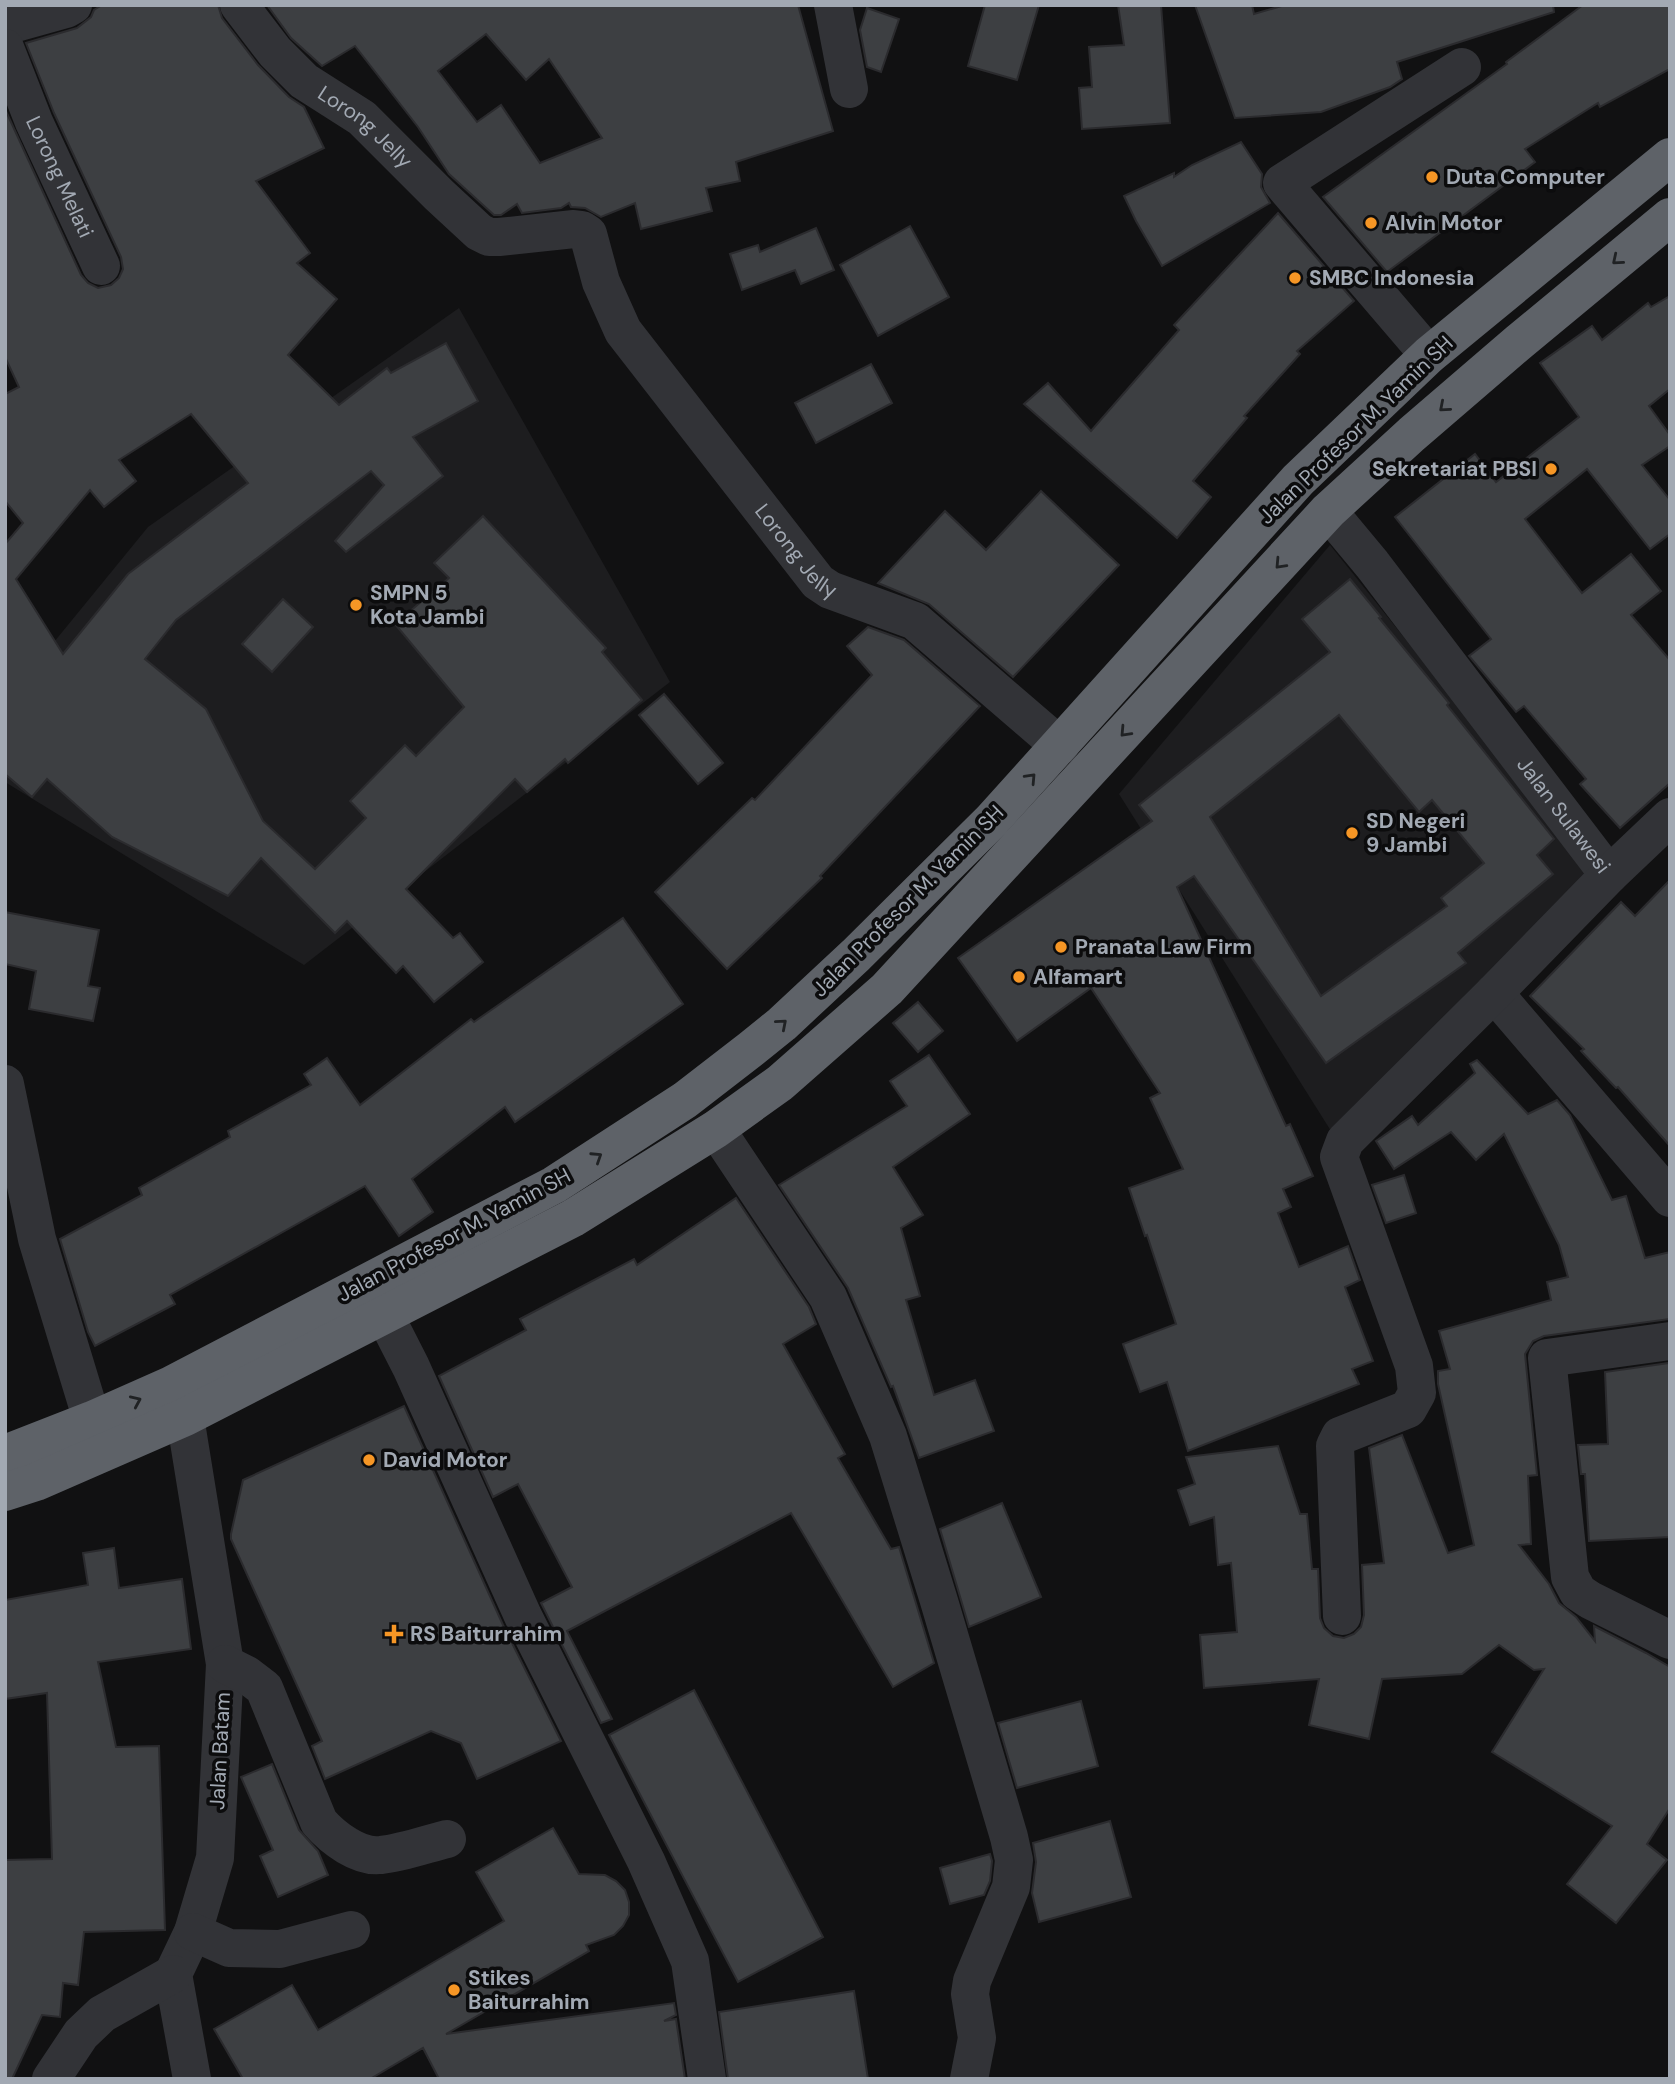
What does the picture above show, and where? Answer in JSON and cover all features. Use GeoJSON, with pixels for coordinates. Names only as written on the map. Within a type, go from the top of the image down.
{"type":"FeatureCollection","features":[{"type":"Feature","properties":{"kind":"highway","name":"Jalan Profesor M. Yamin SH"},"geometry":{"type":"LineString","coordinates":[[5,1454],[172,1385],[554,1185],[685,1100],[751,1049],[856,955],[992,820],[1298,480],[1429,355],[1670,156]]}},
{"type":"Feature","properties":{"kind":"highway","name":"Jalan Profesor M. Yamin SH"},"geometry":{"type":"LineString","coordinates":[[5,1492],[49,1477],[185,1417],[573,1218],[716,1129],[780,1083],[887,989],[1328,511],[1519,342],[1670,216]]}},
{"type":"Feature","properties":{"kind":"highway"},"geometry":{"type":"LineString","coordinates":[[751,1049],[780,1083]]}},
{"type":"Feature","properties":{"kind":"street"},"geometry":{"type":"LineString","coordinates":[[5,26],[73,5]]}},
{"type":"Feature","properties":{"kind":"street","name":"Lorong Jelly"},"geometry":{"type":"LineString","coordinates":[[239,5],[275,51],[304,81],[362,118],[479,232],[489,237],[574,229],[588,234],[601,282],[623,331],[818,582],[830,590],[915,621],[1060,746]]}},
{"type":"Feature","properties":{"kind":"street"},"geometry":{"type":"LineString","coordinates":[[833,5],[849,89]]}},
{"type":"Feature","properties":{"kind":"street","name":"Lorong Melati"},"geometry":{"type":"LineString","coordinates":[[5,48],[34,122],[101,265]]}},
{"type":"Feature","properties":{"kind":"street"},"geometry":{"type":"LineString","coordinates":[[1429,355],[1282,183],[1462,67]]}},
{"type":"Feature","properties":{"kind":"street","name":"Jalan Sulawesi"},"geometry":{"type":"LineString","coordinates":[[1328,511],[1372,564],[1609,875],[1345,1141],[1339,1157],[1414,1366],[1417,1393],[1408,1409],[1340,1436],[1335,1446],[1342,1616]]}},
{"type":"Feature","properties":{"kind":"street"},"geometry":{"type":"LineString","coordinates":[[1609,875],[1670,817]]}},
{"type":"Feature","properties":{"kind":"street"},"geometry":{"type":"LineString","coordinates":[[1494,993],[1670,1198]]}},
{"type":"Feature","properties":{"kind":"street"},"geometry":{"type":"LineString","coordinates":[[5,1084],[37,1239],[92,1420]]}},
{"type":"Feature","properties":{"kind":"street"},"geometry":{"type":"LineString","coordinates":[[716,1129],[828,1297],[888,1436],[1009,1837],[1014,1860],[1011,1887],[972,1980],[970,1994],[977,2038],[969,2079]]}},
{"type":"Feature","properties":{"kind":"street"},"geometry":{"type":"LineString","coordinates":[[385,1316],[411,1367],[523,1616],[646,1861],[690,1961],[707,2079]]}},
{"type":"Feature","properties":{"kind":"street"},"geometry":{"type":"LineString","coordinates":[[1670,1341],[1547,1358],[1570,1577],[1578,1592],[1590,1600],[1670,1640]]}},
{"type":"Feature","properties":{"kind":"street","name":"Jalan Batam"},"geometry":{"type":"LineString","coordinates":[[173,1974],[193,1932],[215,1858],[225,1664],[185,1417]]}},
{"type":"Feature","properties":{"kind":"street"},"geometry":{"type":"LineString","coordinates":[[225,1664],[247,1675],[264,1688],[319,1822],[329,1833],[363,1852],[380,1856],[447,1839]]}},
{"type":"Feature","properties":{"kind":"street"},"geometry":{"type":"LineString","coordinates":[[193,1932],[229,1948],[269,1950],[351,1930]]}},
{"type":"Feature","properties":{"kind":"street"},"geometry":{"type":"LineString","coordinates":[[51,2079],[81,2034],[102,2014],[173,1974],[192,2079]]}},
{"type":"Feature","properties":{"kind":"shaded area","name":"SMPN 5 Kota Jambi"},"geometry":{"type":"Polygon","coordinates":[[[459,308],[670,682],[304,965],[5,782],[5,702],[148,527],[459,308]]]}},
{"type":"Feature","properties":{"kind":"shaded area","name":"SD Negeri 9 Jambi"},"geometry":{"type":"Polygon","coordinates":[[[1330,545],[1592,872],[1331,1131],[1119,794],[1330,545]]]}},
{"type":"Feature","properties":{"kind":"building"},"geometry":{"type":"Polygon","coordinates":[[[102,5],[218,5],[222,18],[258,65],[289,97],[304,107],[324,148],[256,181],[310,253],[297,263],[337,299],[288,355],[339,405],[387,368],[391,373],[446,343],[478,401],[413,437],[443,476],[346,552],[335,541],[384,485],[371,471],[176,620],[145,659],[206,709],[263,821],[315,869],[366,818],[350,801],[405,745],[416,756],[464,707],[395,624],[449,578],[434,563],[483,516],[606,648],[602,652],[642,700],[568,763],[565,759],[527,792],[515,779],[406,889],[453,938],[460,933],[483,962],[434,1002],[403,966],[396,973],[347,921],[335,933],[261,858],[228,896],[112,837],[47,779],[32,797],[5,774],[5,544],[23,523],[5,501],[5,394],[19,387],[5,357],[5,109],[81,275],[88,283],[98,288],[111,285],[119,278],[123,269],[121,257],[54,113],[26,43],[77,28],[91,17],[94,10],[102,5]],[[191,414],[119,460],[136,481],[104,507],[90,490],[16,579],[63,654],[128,574],[248,483],[191,414]]]}},
{"type":"Feature","properties":{"kind":"building"},"geometry":{"type":"Polygon","coordinates":[[[267,5],[798,5],[833,131],[736,162],[740,181],[706,188],[712,211],[641,229],[635,203],[601,217],[585,208],[571,207],[569,203],[561,208],[522,213],[517,204],[501,215],[494,215],[449,174],[418,127],[355,46],[322,66],[291,38],[267,5]],[[486,34],[438,71],[477,122],[501,105],[540,163],[602,138],[549,59],[526,80],[486,34]]]}},
{"type":"Feature","properties":{"kind":"building"},"geometry":{"type":"Polygon","coordinates":[[[985,5],[1039,5],[1017,80],[968,66],[985,5]]]}},
{"type":"Feature","properties":{"kind":"building"},"geometry":{"type":"Polygon","coordinates":[[[1118,5],[1161,5],[1170,123],[1082,129],[1079,88],[1092,87],[1089,47],[1124,45],[1118,5]]]}},
{"type":"Feature","properties":{"kind":"building"},"geometry":{"type":"Polygon","coordinates":[[[1195,5],[1252,5],[1254,14],[1285,5],[1553,5],[1554,12],[1397,62],[1402,79],[1390,87],[1321,112],[1235,118],[1195,5]]]}},
{"type":"Feature","properties":{"kind":"building"},"geometry":{"type":"Polygon","coordinates":[[[1583,5],[1670,5],[1670,69],[1600,107],[1598,103],[1525,149],[1535,162],[1387,272],[1323,197],[1507,64],[1506,62],[1583,5]]]}},
{"type":"Feature","properties":{"kind":"building"},"geometry":{"type":"Polygon","coordinates":[[[867,8],[899,19],[881,72],[867,67],[860,30],[867,8]]]}},
{"type":"Feature","properties":{"kind":"building"},"geometry":{"type":"Polygon","coordinates":[[[1241,142],[1262,174],[1261,187],[1270,203],[1162,266],[1124,196],[1174,173],[1174,177],[1192,165],[1241,142]]]}},
{"type":"Feature","properties":{"kind":"building"},"geometry":{"type":"Polygon","coordinates":[[[1278,213],[1354,301],[1297,351],[1300,354],[1244,416],[1247,418],[1193,481],[1211,497],[1177,538],[1024,404],[1048,383],[1091,431],[1179,330],[1174,325],[1278,213]]]}},
{"type":"Feature","properties":{"kind":"building"},"geometry":{"type":"Polygon","coordinates":[[[910,226],[949,297],[878,336],[840,265],[910,226]]]}},
{"type":"Feature","properties":{"kind":"building"},"geometry":{"type":"Polygon","coordinates":[[[816,228],[834,270],[801,284],[795,270],[742,290],[730,254],[758,245],[760,252],[816,228]]]}},
{"type":"Feature","properties":{"kind":"building"},"geometry":{"type":"Polygon","coordinates":[[[1670,296],[1670,389],[1649,406],[1670,435],[1670,446],[1642,465],[1670,500],[1670,534],[1650,549],[1587,469],[1525,519],[1582,593],[1631,554],[1661,591],[1631,615],[1670,660],[1670,783],[1620,828],[1580,784],[1586,779],[1524,706],[1516,712],[1469,656],[1491,639],[1395,517],[1475,454],[1496,482],[1579,417],[1540,363],[1592,326],[1602,340],[1648,303],[1651,307],[1670,296]]]}},
{"type":"Feature","properties":{"kind":"building"},"geometry":{"type":"Polygon","coordinates":[[[871,364],[892,403],[816,443],[795,403],[871,364]]]}},
{"type":"Feature","properties":{"kind":"building"},"geometry":{"type":"Polygon","coordinates":[[[1041,491],[1119,565],[1013,677],[929,604],[878,583],[945,511],[986,550],[1041,491]]]}},
{"type":"Feature","properties":{"kind":"building"},"geometry":{"type":"Polygon","coordinates":[[[1350,579],[1554,839],[1537,855],[1553,874],[1458,953],[1466,963],[1326,1063],[1194,876],[1177,887],[1286,1126],[1290,1124],[1313,1176],[1283,1189],[1291,1207],[1278,1213],[1299,1267],[1348,1246],[1360,1280],[1345,1287],[1373,1361],[1352,1369],[1359,1384],[1188,1451],[1167,1382],[1140,1392],[1123,1344],[1176,1324],[1129,1188],[1183,1169],[1150,1098],[1160,1093],[1091,988],[1017,1041],[958,958],[1152,821],[1139,805],[1330,652],[1302,619],[1350,579]],[[1339,715],[1210,817],[1321,996],[1447,906],[1441,898],[1484,863],[1432,800],[1419,812],[1339,715]]]}},
{"type":"Feature","properties":{"kind":"building"},"geometry":{"type":"Polygon","coordinates":[[[283,599],[313,627],[272,672],[242,644],[283,599]]]}},
{"type":"Feature","properties":{"kind":"building"},"geometry":{"type":"Polygon","coordinates":[[[868,627],[904,640],[980,706],[820,876],[822,878],[727,969],[655,892],[752,798],[755,800],[872,675],[847,646],[868,627]]]}},
{"type":"Feature","properties":{"kind":"building"},"geometry":{"type":"Polygon","coordinates":[[[664,694],[723,763],[698,784],[639,715],[664,694]]]}},
{"type":"Feature","properties":{"kind":"building"},"geometry":{"type":"Polygon","coordinates":[[[1670,880],[1670,1146],[1618,1087],[1616,1088],[1581,1051],[1584,1049],[1530,996],[1621,902],[1635,916],[1670,880]]]}},
{"type":"Feature","properties":{"kind":"building"},"geometry":{"type":"Polygon","coordinates":[[[5,912],[99,930],[88,986],[100,988],[93,1021],[29,1009],[36,971],[5,964],[5,912]]]}},
{"type":"Feature","properties":{"kind":"building"},"geometry":{"type":"Polygon","coordinates":[[[623,918],[683,1004],[515,1122],[505,1107],[412,1179],[433,1212],[399,1236],[365,1186],[170,1295],[175,1304],[95,1346],[88,1332],[60,1239],[142,1195],[139,1188],[230,1137],[228,1131],[311,1085],[304,1074],[327,1058],[360,1105],[471,1019],[474,1022],[623,918]]]}},
{"type":"Feature","properties":{"kind":"building"},"geometry":{"type":"Polygon","coordinates":[[[918,1002],[943,1031],[918,1052],[893,1023],[918,1002]]]}},
{"type":"Feature","properties":{"kind":"building"},"geometry":{"type":"Polygon","coordinates":[[[929,1055],[970,1114],[893,1167],[923,1215],[901,1228],[920,1296],[906,1300],[934,1395],[975,1380],[994,1431],[919,1458],[893,1386],[891,1387],[848,1288],[779,1185],[907,1106],[890,1081],[929,1055]]]}},
{"type":"Feature","properties":{"kind":"building"},"geometry":{"type":"Polygon","coordinates":[[[1477,1060],[1528,1114],[1557,1100],[1570,1115],[1612,1200],[1626,1196],[1645,1258],[1670,1252],[1670,1319],[1544,1336],[1533,1341],[1525,1354],[1537,1475],[1528,1476],[1531,1544],[1519,1545],[1549,1584],[1559,1603],[1576,1617],[1595,1641],[1594,1626],[1670,1667],[1670,1808],[1647,1844],[1667,1860],[1616,1923],[1567,1884],[1612,1826],[1492,1752],[1544,1669],[1534,1670],[1499,1645],[1462,1674],[1382,1679],[1369,1739],[1309,1725],[1319,1679],[1204,1688],[1200,1635],[1237,1632],[1231,1563],[1218,1565],[1214,1517],[1190,1525],[1178,1490],[1195,1484],[1186,1457],[1278,1446],[1300,1514],[1307,1514],[1312,1569],[1318,1569],[1320,1618],[1324,1628],[1333,1636],[1344,1638],[1361,1627],[1364,1615],[1362,1565],[1384,1563],[1369,1448],[1402,1435],[1448,1553],[1474,1545],[1438,1384],[1438,1371],[1450,1369],[1439,1331],[1551,1300],[1547,1282],[1568,1277],[1559,1245],[1504,1134],[1476,1160],[1451,1132],[1394,1169],[1376,1141],[1412,1116],[1418,1125],[1475,1073],[1470,1064],[1477,1060]]]}},
{"type":"Feature","properties":{"kind":"building"},"geometry":{"type":"Polygon","coordinates":[[[1404,1175],[1416,1213],[1386,1223],[1372,1185],[1404,1175]]]}},
{"type":"Feature","properties":{"kind":"building"},"geometry":{"type":"Polygon","coordinates":[[[736,1198],[809,1307],[816,1324],[783,1344],[845,1454],[838,1458],[891,1549],[899,1547],[934,1663],[893,1687],[791,1513],[567,1631],[612,1719],[601,1723],[541,1603],[572,1587],[518,1484],[493,1497],[439,1376],[526,1330],[520,1319],[634,1259],[637,1265],[736,1198]]]}},
{"type":"Feature","properties":{"kind":"building"},"geometry":{"type":"Polygon","coordinates":[[[1669,1363],[1670,1537],[1589,1541],[1585,1474],[1581,1474],[1578,1445],[1608,1444],[1605,1372],[1669,1363]]]}},
{"type":"Feature","properties":{"kind":"building","name":"RS Baiturrahim"},"geometry":{"type":"Polygon","coordinates":[[[404,1406],[503,1625],[561,1741],[477,1779],[461,1743],[431,1731],[325,1779],[312,1746],[322,1741],[231,1534],[243,1480],[404,1406]]]}},
{"type":"Feature","properties":{"kind":"building"},"geometry":{"type":"Polygon","coordinates":[[[1002,1503],[1041,1597],[969,1627],[940,1529],[1002,1503]]]}},
{"type":"Feature","properties":{"kind":"building"},"geometry":{"type":"Polygon","coordinates":[[[114,1548],[119,1588],[182,1579],[191,1649],[98,1662],[116,1747],[159,1746],[165,1930],[84,1932],[78,1985],[63,1983],[60,2017],[42,2015],[12,2079],[5,2079],[5,1860],[52,1859],[47,1693],[5,1699],[5,1600],[88,1585],[83,1553],[114,1548]]]}},
{"type":"Feature","properties":{"kind":"building"},"geometry":{"type":"Polygon","coordinates":[[[694,1690],[823,1937],[738,1982],[609,1735],[694,1690]]]}},
{"type":"Feature","properties":{"kind":"building"},"geometry":{"type":"Polygon","coordinates":[[[1081,1701],[1098,1766],[1017,1788],[998,1723],[1081,1701]]]}},
{"type":"Feature","properties":{"kind":"building"},"geometry":{"type":"Polygon","coordinates":[[[272,1764],[299,1830],[318,1851],[328,1875],[278,1897],[260,1856],[273,1850],[241,1777],[272,1764]]]}},
{"type":"Feature","properties":{"kind":"building"},"geometry":{"type":"Polygon","coordinates":[[[1110,1821],[1131,1897],[1039,1922],[1032,1893],[1036,1862],[1033,1843],[1110,1821]]]}},
{"type":"Feature","properties":{"kind":"building"},"geometry":{"type":"Polygon","coordinates":[[[553,1828],[579,1874],[605,1875],[625,1890],[629,1915],[614,1935],[586,1945],[589,1951],[446,2034],[674,2003],[676,2015],[664,2021],[676,2019],[685,2079],[439,2079],[423,2048],[370,2079],[243,2079],[214,2029],[292,1985],[318,2030],[504,1921],[476,1872],[553,1828]]]}},
{"type":"Feature","properties":{"kind":"building"},"geometry":{"type":"Polygon","coordinates":[[[990,1854],[990,1881],[984,1895],[950,1904],[940,1868],[990,1854]]]}},
{"type":"Feature","properties":{"kind":"building"},"geometry":{"type":"Polygon","coordinates":[[[854,1991],[868,2079],[728,2079],[719,2012],[854,1991]]]}},
{"type":"Feature","properties":{"kind":"place","name":"Duta Computer"},"geometry":{"type":"Point","coordinates":[1432,177]}},
{"type":"Feature","properties":{"kind":"place","name":"Alvin Motor"},"geometry":{"type":"Point","coordinates":[1371,223]}},
{"type":"Feature","properties":{"kind":"place","name":"SMBC Indonesia"},"geometry":{"type":"Point","coordinates":[1295,278]}},
{"type":"Feature","properties":{"kind":"place","name":"Sekretariat PBSI"},"geometry":{"type":"Point","coordinates":[1551,469]}},
{"type":"Feature","properties":{"kind":"place","name":"SMPN 5 Kota Jambi"},"geometry":{"type":"Point","coordinates":[356,605]}},
{"type":"Feature","properties":{"kind":"place","name":"SD Negeri 9 Jambi"},"geometry":{"type":"Point","coordinates":[1352,833]}},
{"type":"Feature","properties":{"kind":"place","name":"Pranata Law Firm"},"geometry":{"type":"Point","coordinates":[1061,947]}},
{"type":"Feature","properties":{"kind":"place","name":"Alfamart"},"geometry":{"type":"Point","coordinates":[1019,977]}},
{"type":"Feature","properties":{"kind":"place","name":"David Motor"},"geometry":{"type":"Point","coordinates":[369,1460]}},
{"type":"Feature","properties":{"kind":"place","name":"RS Baiturrahim"},"geometry":{"type":"Point","coordinates":[394,1634]}},
{"type":"Feature","properties":{"kind":"place","name":"Stikes Baiturrahim"},"geometry":{"type":"Point","coordinates":[454,1990]}}]}
